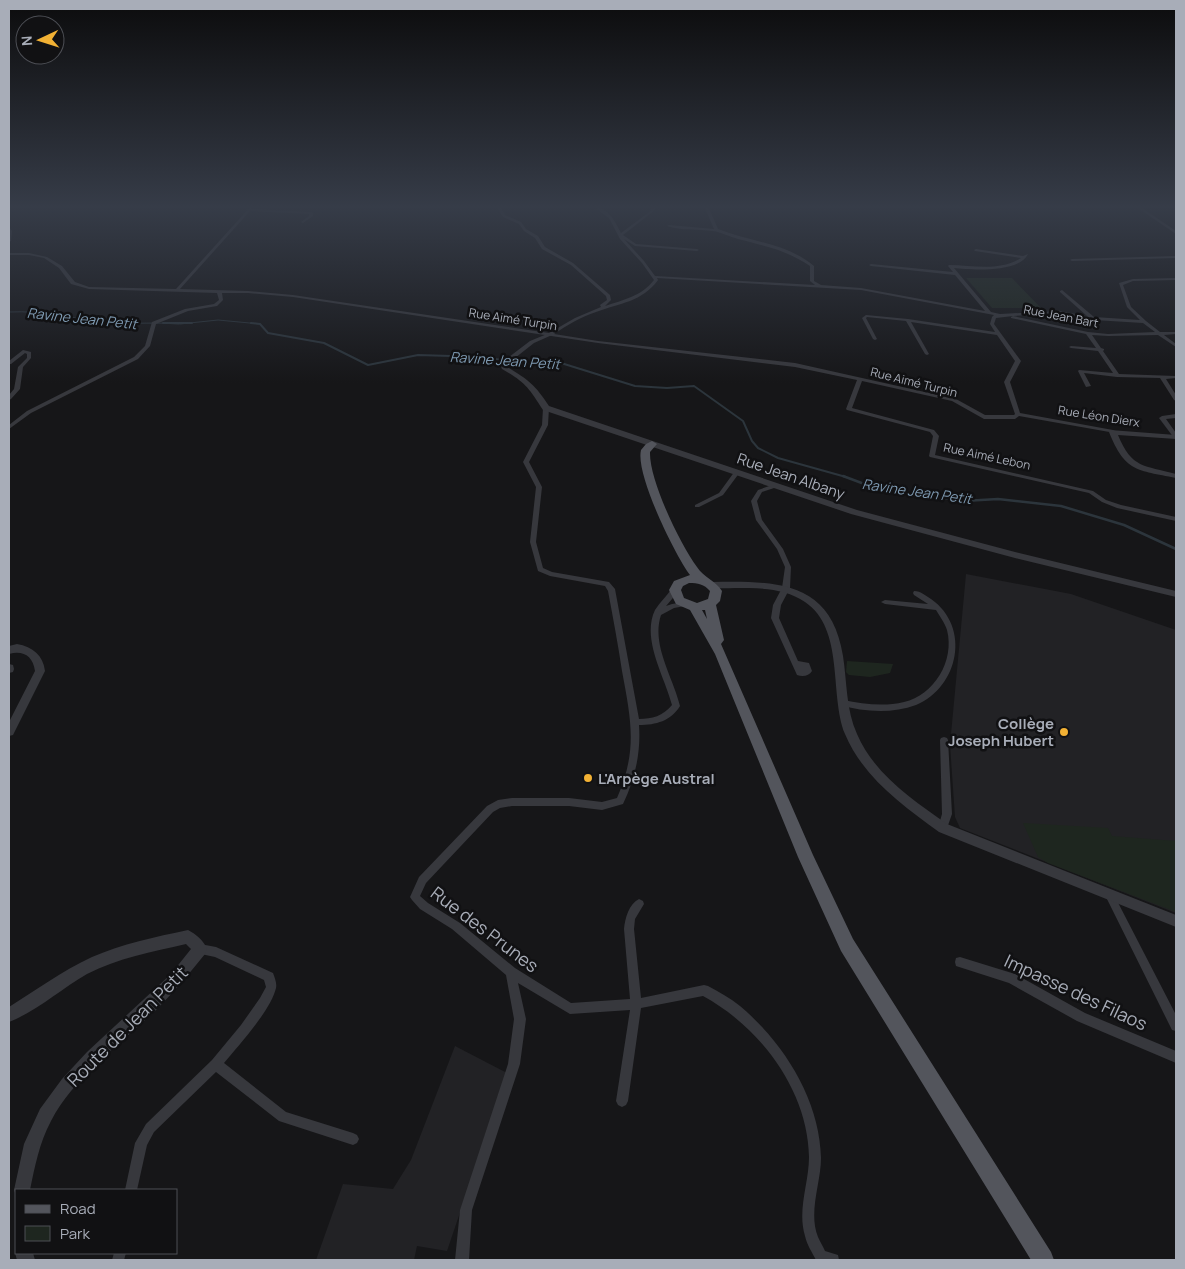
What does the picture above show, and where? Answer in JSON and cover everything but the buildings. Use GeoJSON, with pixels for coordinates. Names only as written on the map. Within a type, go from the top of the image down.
{"type":"FeatureCollection","features":[{"type":"Feature","properties":{"kind":"main road"},"geometry":{"type":"LineString","coordinates":[[652,444],[647,448],[644,455],[651,482],[676,542],[690,568],[713,594],[721,654]]}},
{"type":"Feature","properties":{"kind":"main road"},"geometry":{"type":"LineString","coordinates":[[676,542],[678,600],[690,606],[721,654],[806,857],[847,945],[1042,1260]]}},
{"type":"Feature","properties":{"kind":"main road"},"geometry":{"type":"LineString","coordinates":[[678,586],[700,579]]}},
{"type":"Feature","properties":{"kind":"main road"},"geometry":{"type":"LineString","coordinates":[[690,606],[713,594]]}},
{"type":"Feature","properties":{"kind":"street","name":"Rue Aimé Turpin"},"geometry":{"type":"LineString","coordinates":[[58,265],[68,274],[73,282],[80,286],[101,289],[248,292],[318,299],[549,334],[795,365],[954,400],[984,417],[1015,417],[1018,414]]}},
{"type":"Feature","properties":{"kind":"street"},"geometry":{"type":"LineString","coordinates":[[177,290],[199,265]]}},
{"type":"Feature","properties":{"kind":"street"},"geometry":{"type":"LineString","coordinates":[[573,265],[608,296],[610,300],[608,303],[596,310]]}},
{"type":"Feature","properties":{"kind":"street"},"geometry":{"type":"LineString","coordinates":[[546,408],[526,380],[504,368],[505,361],[532,342],[567,323],[596,310],[637,296],[653,285],[656,280],[645,265]]}},
{"type":"Feature","properties":{"kind":"street"},"geometry":{"type":"LineString","coordinates":[[811,265],[812,281],[819,286]]}},
{"type":"Feature","properties":{"kind":"street"},"geometry":{"type":"LineString","coordinates":[[873,265],[956,274]]}},
{"type":"Feature","properties":{"kind":"street"},"geometry":{"type":"LineString","coordinates":[[990,314],[950,266],[968,269],[1006,265]]}},
{"type":"Feature","properties":{"kind":"street"},"geometry":{"type":"LineString","coordinates":[[654,277],[861,289],[990,314],[1059,312],[1094,318],[1144,322]]}},
{"type":"Feature","properties":{"kind":"street"},"geometry":{"type":"LineString","coordinates":[[1176,279],[1133,280],[1121,284],[1129,307],[1144,322],[1176,346]]}},
{"type":"Feature","properties":{"kind":"street"},"geometry":{"type":"LineString","coordinates":[[9,427],[29,412],[136,358],[148,347],[156,322],[187,310],[215,305],[221,300],[219,291]]}},
{"type":"Feature","properties":{"kind":"street"},"geometry":{"type":"LineString","coordinates":[[1062,291],[1094,318]]}},
{"type":"Feature","properties":{"kind":"street"},"geometry":{"type":"LineString","coordinates":[[1042,312],[1055,326]]}},
{"type":"Feature","properties":{"kind":"street"},"geometry":{"type":"LineString","coordinates":[[1002,315],[991,321],[1018,361],[1007,382],[1018,414]]}},
{"type":"Feature","properties":{"kind":"street","name":"Rue Jean Bart"},"geometry":{"type":"LineString","coordinates":[[1002,315],[1088,333],[1108,335],[1176,333]]}},
{"type":"Feature","properties":{"kind":"street"},"geometry":{"type":"LineString","coordinates":[[876,339],[864,318],[866,316],[908,320],[999,334]]}},
{"type":"Feature","properties":{"kind":"street"},"geometry":{"type":"LineString","coordinates":[[908,320],[927,354]]}},
{"type":"Feature","properties":{"kind":"street"},"geometry":{"type":"LineString","coordinates":[[1088,333],[1102,350],[1117,375]]}},
{"type":"Feature","properties":{"kind":"street"},"geometry":{"type":"LineString","coordinates":[[1071,347],[1102,350]]}},
{"type":"Feature","properties":{"kind":"street"},"geometry":{"type":"LineString","coordinates":[[9,363],[25,351],[29,352],[29,358],[21,367],[17,389],[9,398]]}},
{"type":"Feature","properties":{"kind":"street"},"geometry":{"type":"LineString","coordinates":[[1088,386],[1082,371],[1117,375],[1176,377]]}},
{"type":"Feature","properties":{"kind":"street"},"geometry":{"type":"LineString","coordinates":[[1162,377],[1176,399]]}},
{"type":"Feature","properties":{"kind":"street","name":"Rue Aimé Lebon"},"geometry":{"type":"LineString","coordinates":[[860,379],[849,409],[932,431],[936,436],[932,456],[1091,492],[1104,501],[1119,507],[1176,519]]}},
{"type":"Feature","properties":{"kind":"street","name":"Rue Jean Albany"},"geometry":{"type":"LineString","coordinates":[[546,408],[854,512],[1015,556],[1176,594]]}},
{"type":"Feature","properties":{"kind":"street","name":"Rue des Prunes"},"geometry":{"type":"LineString","coordinates":[[546,408],[545,425],[526,462],[539,486],[533,542],[540,569],[550,574],[607,584],[612,591],[637,741],[629,783],[620,801],[602,806],[569,802],[512,802],[498,804],[490,809],[422,880],[415,897],[424,906],[456,926],[511,972],[570,1009],[636,1004],[704,990],[736,1010],[762,1033],[788,1071],[805,1105],[814,1130],[815,1158],[809,1218],[810,1235],[821,1256],[833,1260]]}},
{"type":"Feature","properties":{"kind":"street","name":"Rue Léon Dierx"},"geometry":{"type":"LineString","coordinates":[[1018,414],[1113,432],[1176,437]]}},
{"type":"Feature","properties":{"kind":"street"},"geometry":{"type":"LineString","coordinates":[[1176,416],[1162,418],[1176,437]]}},
{"type":"Feature","properties":{"kind":"street"},"geometry":{"type":"LineString","coordinates":[[1113,432],[1121,453],[1128,461],[1138,466],[1176,476]]}},
{"type":"Feature","properties":{"kind":"street"},"geometry":{"type":"LineString","coordinates":[[697,506],[720,494],[737,472]]}},
{"type":"Feature","properties":{"kind":"street"},"geometry":{"type":"LineString","coordinates":[[775,486],[760,491],[754,501],[762,525],[785,559],[788,567],[785,591],[777,605],[775,618],[796,663]]}},
{"type":"Feature","properties":{"kind":"street"},"geometry":{"type":"LineString","coordinates":[[635,722],[661,720],[670,714],[676,706],[674,692],[659,657],[655,627],[657,614],[678,586]]}},
{"type":"Feature","properties":{"kind":"street"},"geometry":{"type":"LineString","coordinates":[[713,594],[736,588],[785,591],[822,618],[832,634],[838,652],[843,703],[852,735],[874,770],[885,783],[943,828],[1176,921]]}},
{"type":"Feature","properties":{"kind":"street"},"geometry":{"type":"LineString","coordinates":[[843,703],[865,708],[892,708],[919,700],[934,689],[946,672],[952,652],[951,630],[938,608],[917,593]]}},
{"type":"Feature","properties":{"kind":"street"},"geometry":{"type":"LineString","coordinates":[[885,602],[938,608]]}},
{"type":"Feature","properties":{"kind":"street"},"geometry":{"type":"LineString","coordinates":[[657,614],[672,606],[690,606]]}},
{"type":"Feature","properties":{"kind":"street"},"geometry":{"type":"LineString","coordinates":[[9,650],[13,647],[20,648],[31,654],[39,663],[40,672],[9,732]]}},
{"type":"Feature","properties":{"kind":"street"},"geometry":{"type":"LineString","coordinates":[[943,828],[946,814],[944,740]]}},
{"type":"Feature","properties":{"kind":"street","name":"Impasse des Filaos"},"geometry":{"type":"LineString","coordinates":[[1109,894],[1176,1026]]}},
{"type":"Feature","properties":{"kind":"street"},"geometry":{"type":"LineString","coordinates":[[622,1101],[636,1004],[628,929],[630,918],[639,904]]}},
{"type":"Feature","properties":{"kind":"street","name":"Route de Jean Petit"},"geometry":{"type":"LineString","coordinates":[[9,1014],[88,966],[134,949],[188,937],[200,949],[185,971],[87,1061],[51,1104],[37,1128],[29,1154],[22,1189]]}},
{"type":"Feature","properties":{"kind":"street"},"geometry":{"type":"LineString","coordinates":[[131,1189],[141,1143],[150,1128],[216,1064],[246,1029],[264,1002],[271,987],[269,977],[216,952],[200,949]]}},
{"type":"Feature","properties":{"kind":"street","name":"Impasse des Filaos"},"geometry":{"type":"LineString","coordinates":[[960,962],[1011,978],[1081,1017],[1176,1057]]}},
{"type":"Feature","properties":{"kind":"street"},"geometry":{"type":"LineString","coordinates":[[462,1260],[466,1210],[514,1064],[519,1040],[520,1019],[511,972]]}},
{"type":"Feature","properties":{"kind":"street"},"geometry":{"type":"LineString","coordinates":[[216,1064],[283,1117],[353,1139]]}},
{"type":"Feature","properties":{"kind":"shaded area","name":"Collège Joseph Hubert"},"geometry":{"type":"Polygon","coordinates":[[[966,574],[1071,594],[1176,630],[1176,913],[960,828],[955,817],[950,745],[966,574]]]}},
{"type":"Feature","properties":{"kind":"shaded area"},"geometry":{"type":"Polygon","coordinates":[[[455,1046],[507,1073],[447,1251],[417,1246],[414,1260],[316,1260],[343,1184],[393,1189],[411,1160],[455,1046]]]}},
{"type":"Feature","properties":{"kind":"green space"},"geometry":{"type":"Polygon","coordinates":[[[966,278],[1012,278],[1041,308],[992,308],[966,278]]]}},
{"type":"Feature","properties":{"kind":"green space"},"geometry":{"type":"Polygon","coordinates":[[[847,661],[893,664],[890,673],[870,677],[849,675],[846,672],[847,661]]]}},
{"type":"Feature","properties":{"kind":"green space"},"geometry":{"type":"Polygon","coordinates":[[[1023,823],[1108,828],[1112,836],[1176,841],[1176,912],[1048,863],[1038,857],[1023,823]]]}},
{"type":"Feature","properties":{"kind":"waterway","name":"Ravine Jean Petit"},"geometry":{"type":"LineString","coordinates":[[9,312],[48,314],[113,323]]}},
{"type":"Feature","properties":{"kind":"waterway","name":"Ravine Jean Petit"},"geometry":{"type":"LineString","coordinates":[[190,323],[218,320],[260,324]]}},
{"type":"Feature","properties":{"kind":"waterway","name":"Ravine Jean Petit"},"geometry":{"type":"LineString","coordinates":[[113,323],[179,324]]}},
{"type":"Feature","properties":{"kind":"waterway","name":"Ravine Jean Petit"},"geometry":{"type":"LineString","coordinates":[[163,323],[190,323]]}},
{"type":"Feature","properties":{"kind":"waterway","name":"Ravine Jean Petit"},"geometry":{"type":"LineString","coordinates":[[180,324],[190,323]]}},
{"type":"Feature","properties":{"kind":"waterway","name":"Ravine Jean Petit"},"geometry":{"type":"LineString","coordinates":[[251,323],[260,324]]}},
{"type":"Feature","properties":{"kind":"waterway","name":"Ravine Jean Petit"},"geometry":{"type":"LineString","coordinates":[[260,324],[268,333],[324,343],[368,365],[418,355],[484,357],[525,364],[561,363],[635,386],[667,388],[694,386],[743,421],[752,441],[758,448],[778,458],[845,477]]}},
{"type":"Feature","properties":{"kind":"waterway","name":"Ravine Jean Petit"},"geometry":{"type":"LineString","coordinates":[[845,477],[875,488],[964,501],[998,499],[1061,506],[1124,525],[1176,549]]}},
{"type":"Feature","properties":{"kind":"place","name":"Collège Joseph Hubert"},"geometry":{"type":"Point","coordinates":[1064,732]}},
{"type":"Feature","properties":{"kind":"place","name":"L'Arpège Austral"},"geometry":{"type":"Point","coordinates":[588,778]}}]}
